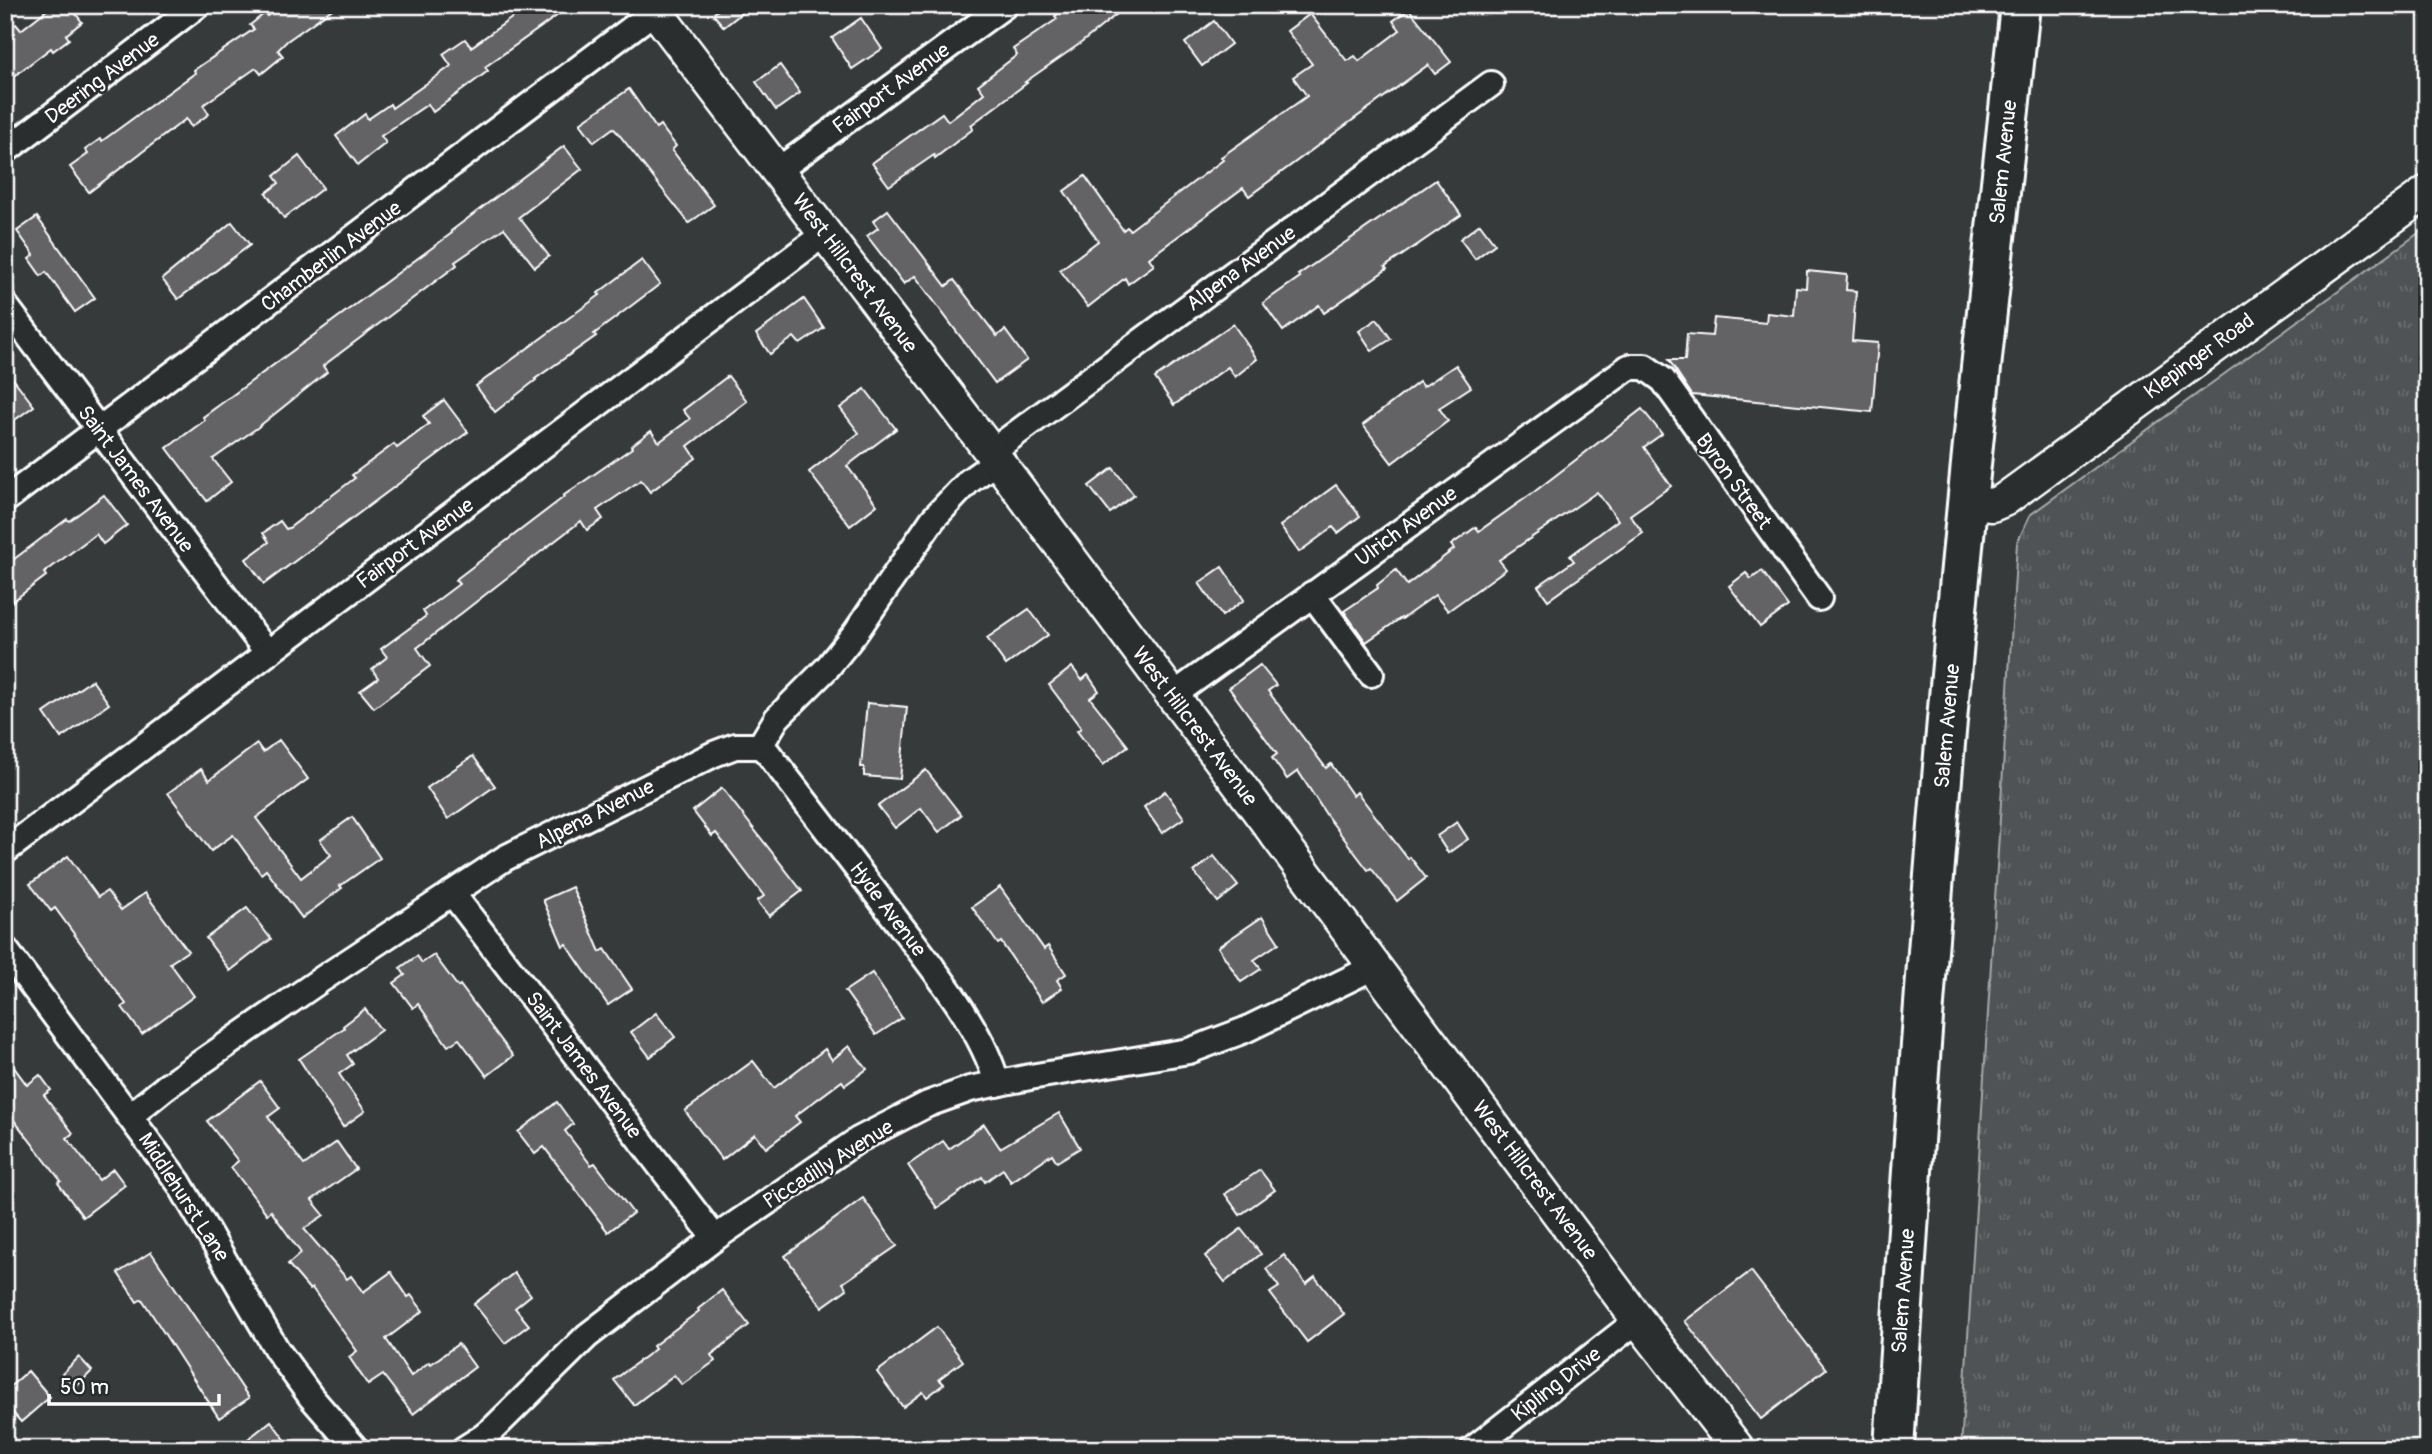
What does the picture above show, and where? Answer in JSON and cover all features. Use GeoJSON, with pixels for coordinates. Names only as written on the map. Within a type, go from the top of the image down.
{"type":"FeatureCollection","features":[{"type":"Feature","properties":{"kind":"main road","name":"Salem Avenue"},"geometry":{"type":"LineString","coordinates":[[1894,1449],[1904,1274],[1941,782],[1967,503],[2020,5]]}},
{"type":"Feature","properties":{"kind":"street","name":"Deering Avenue"},"geometry":{"type":"LineString","coordinates":[[5,150],[198,5]]}},
{"type":"Feature","properties":{"kind":"street","name":"Fairport Avenue"},"geometry":{"type":"LineString","coordinates":[[777,171],[1005,5]]}},
{"type":"Feature","properties":{"kind":"street","name":"West Hillcrest Avenue"},"geometry":{"type":"LineString","coordinates":[[653,8],[994,456],[1738,1449]]}},
{"type":"Feature","properties":{"kind":"street","name":"Chamberlin Avenue"},"geometry":{"type":"LineString","coordinates":[[5,500],[653,8]]}},
{"type":"Feature","properties":{"kind":"street","name":"Alpena Avenue"},"geometry":{"type":"LineString","coordinates":[[130,1116],[167,1086],[452,892],[505,859],[714,754],[735,746],[760,746],[777,718],[827,668],[856,632],[933,519],[994,456],[1490,84]]}},
{"type":"Feature","properties":{"kind":"street","name":"Klepinger Road"},"geometry":{"type":"LineString","coordinates":[[1967,503],[1992,505],[2004,500],[2427,192]]}},
{"type":"Feature","properties":{"kind":"street","name":"Fairport Avenue"},"geometry":{"type":"LineString","coordinates":[[5,851],[824,234]]}},
{"type":"Feature","properties":{"kind":"street","name":"Saint James Avenue"},"geometry":{"type":"LineString","coordinates":[[5,305],[267,652]]}},
{"type":"Feature","properties":{"kind":"street","name":"Ulrich Avenue"},"geometry":{"type":"LineString","coordinates":[[1172,696],[1620,372],[1629,367],[1645,367]]}},
{"type":"Feature","properties":{"kind":"street","name":"Byron Street"},"geometry":{"type":"LineString","coordinates":[[1645,367],[1663,380],[1819,598]]}},
{"type":"Feature","properties":{"kind":"street"},"geometry":{"type":"LineString","coordinates":[[1312,594],[1371,674]]}},
{"type":"Feature","properties":{"kind":"street","name":"Hyde Avenue"},"geometry":{"type":"LineString","coordinates":[[760,746],[768,752],[944,983],[982,1046],[993,1067],[997,1084]]}},
{"type":"Feature","properties":{"kind":"street","name":"Saint James Avenue"},"geometry":{"type":"LineString","coordinates":[[452,892],[715,1238]]}},
{"type":"Feature","properties":{"kind":"street","name":"Middlehurst Lane"},"geometry":{"type":"LineString","coordinates":[[5,949],[179,1183],[277,1350],[311,1397],[356,1449]]}},
{"type":"Feature","properties":{"kind":"street","name":"Piccadilly Avenue"},"geometry":{"type":"LineString","coordinates":[[464,1449],[495,1427],[587,1336],[715,1238],[858,1140],[928,1104],[970,1089],[1189,1051],[1245,1030],[1376,966]]}},
{"type":"Feature","properties":{"kind":"street","name":"Kipling Drive"},"geometry":{"type":"LineString","coordinates":[[1473,1449],[1639,1320]]}},
{"type":"Feature","properties":{"kind":"green space"},"geometry":{"type":"Polygon","coordinates":[[[2427,227],[2427,1449],[1961,1449],[2017,543],[2030,515],[2427,227]]]}},
{"type":"Feature","properties":{"kind":"building"},"geometry":{"type":"Polygon","coordinates":[[[53,5],[69,5],[82,22],[66,35],[69,39],[53,51],[51,48],[5,83],[5,32],[16,24],[21,30],[53,5]]]}},
{"type":"Feature","properties":{"kind":"building"},"geometry":{"type":"Polygon","coordinates":[[[282,5],[338,5],[287,41],[278,50],[283,56],[261,74],[256,68],[203,105],[209,114],[191,127],[186,119],[89,192],[70,167],[88,154],[85,150],[100,139],[102,141],[195,73],[194,70],[254,29],[250,25],[265,13],[267,16],[282,5]]]}},
{"type":"Feature","properties":{"kind":"building"},"geometry":{"type":"Polygon","coordinates":[[[530,5],[572,5],[485,67],[488,71],[433,112],[428,104],[381,136],[386,143],[358,165],[336,136],[365,114],[368,119],[390,104],[392,108],[451,66],[443,54],[465,39],[471,47],[530,5]]]}},
{"type":"Feature","properties":{"kind":"building"},"geometry":{"type":"Polygon","coordinates":[[[724,5],[752,5],[724,27],[713,14],[724,5]]]}},
{"type":"Feature","properties":{"kind":"building"},"geometry":{"type":"Polygon","coordinates":[[[1069,5],[1128,5],[1081,43],[1025,82],[1027,83],[971,125],[973,129],[935,158],[934,155],[889,186],[872,163],[942,113],[948,121],[984,93],[978,85],[1017,55],[1013,49],[1057,19],[1055,16],[1069,5]]]}},
{"type":"Feature","properties":{"kind":"building"},"geometry":{"type":"Polygon","coordinates":[[[1409,9],[1451,62],[1435,74],[1428,65],[1249,196],[1243,188],[1149,258],[1154,265],[1128,284],[1125,278],[1088,307],[1060,270],[1098,241],[1064,191],[1085,176],[1123,230],[1127,227],[1130,230],[1223,160],[1221,157],[1307,96],[1293,77],[1312,64],[1287,31],[1310,14],[1347,61],[1355,56],[1359,61],[1400,30],[1393,21],[1409,9]]]}},
{"type":"Feature","properties":{"kind":"building"},"geometry":{"type":"Polygon","coordinates":[[[861,18],[882,49],[852,69],[832,38],[861,18]]]}},
{"type":"Feature","properties":{"kind":"building"},"geometry":{"type":"Polygon","coordinates":[[[1214,21],[1231,44],[1202,66],[1185,43],[1214,21]]]}},
{"type":"Feature","properties":{"kind":"building"},"geometry":{"type":"Polygon","coordinates":[[[780,65],[800,93],[776,110],[756,82],[780,65]]]}},
{"type":"Feature","properties":{"kind":"building"},"geometry":{"type":"Polygon","coordinates":[[[629,89],[656,128],[660,125],[676,146],[672,150],[714,205],[689,223],[613,128],[594,142],[580,123],[629,89]]]}},
{"type":"Feature","properties":{"kind":"building"},"geometry":{"type":"Polygon","coordinates":[[[564,146],[582,169],[519,217],[549,256],[535,267],[504,228],[455,262],[457,265],[323,366],[327,372],[213,459],[231,482],[207,501],[167,448],[205,420],[203,417],[452,233],[451,231],[564,146]]]}},
{"type":"Feature","properties":{"kind":"building"},"geometry":{"type":"Polygon","coordinates":[[[299,156],[323,188],[284,218],[266,193],[279,183],[274,176],[299,156]]]}},
{"type":"Feature","properties":{"kind":"building"},"geometry":{"type":"Polygon","coordinates":[[[1436,180],[1461,215],[1324,313],[1319,305],[1283,331],[1263,303],[1300,277],[1298,275],[1436,180]]]}},
{"type":"Feature","properties":{"kind":"building"},"geometry":{"type":"Polygon","coordinates":[[[888,210],[946,286],[954,280],[997,336],[1005,330],[1027,360],[995,383],[915,276],[904,284],[867,236],[878,228],[873,221],[888,210]]]}},
{"type":"Feature","properties":{"kind":"building"},"geometry":{"type":"Polygon","coordinates":[[[37,217],[95,298],[75,312],[46,272],[41,276],[29,259],[34,255],[17,231],[37,217]]]}},
{"type":"Feature","properties":{"kind":"building"},"geometry":{"type":"Polygon","coordinates":[[[232,222],[250,245],[178,299],[162,279],[232,222]]]}},
{"type":"Feature","properties":{"kind":"building"},"geometry":{"type":"Polygon","coordinates":[[[1480,224],[1495,244],[1475,259],[1460,239],[1480,224]]]}},
{"type":"Feature","properties":{"kind":"building"},"geometry":{"type":"Polygon","coordinates":[[[642,260],[660,284],[495,412],[476,386],[600,295],[598,293],[642,260]]]}},
{"type":"Feature","properties":{"kind":"building"},"geometry":{"type":"Polygon","coordinates":[[[1807,271],[1847,275],[1846,290],[1856,291],[1852,341],[1878,343],[1872,412],[1692,395],[1669,360],[1685,360],[1687,334],[1712,336],[1714,318],[1766,323],[1767,313],[1794,316],[1796,287],[1806,288],[1807,271]]]}},
{"type":"Feature","properties":{"kind":"building"},"geometry":{"type":"Polygon","coordinates":[[[804,299],[824,328],[800,344],[794,337],[770,354],[756,334],[804,299]]]}},
{"type":"Feature","properties":{"kind":"building"},"geometry":{"type":"Polygon","coordinates":[[[1377,319],[1391,339],[1372,351],[1359,331],[1377,319]]]}},
{"type":"Feature","properties":{"kind":"building"},"geometry":{"type":"Polygon","coordinates":[[[1233,324],[1257,359],[1235,377],[1228,367],[1174,405],[1155,378],[1233,324]]]}},
{"type":"Feature","properties":{"kind":"building"},"geometry":{"type":"Polygon","coordinates":[[[1456,365],[1471,387],[1439,408],[1448,421],[1392,463],[1363,425],[1419,382],[1423,387],[1456,365]]]}},
{"type":"Feature","properties":{"kind":"building"},"geometry":{"type":"Polygon","coordinates":[[[5,368],[34,406],[5,427],[5,368]]]}},
{"type":"Feature","properties":{"kind":"building"},"geometry":{"type":"Polygon","coordinates":[[[728,376],[747,401],[688,446],[696,458],[650,492],[641,480],[597,510],[603,519],[587,530],[581,521],[504,580],[417,648],[430,666],[374,708],[360,691],[378,678],[372,669],[387,657],[381,649],[426,616],[423,611],[459,584],[455,580],[563,496],[632,448],[631,446],[651,431],[659,442],[690,419],[683,410],[728,376]]]}},
{"type":"Feature","properties":{"kind":"building"},"geometry":{"type":"Polygon","coordinates":[[[865,389],[896,429],[847,466],[877,505],[850,526],[809,472],[859,433],[840,408],[865,389]]]}},
{"type":"Feature","properties":{"kind":"building"},"geometry":{"type":"Polygon","coordinates":[[[444,400],[468,432],[264,584],[246,559],[269,542],[263,533],[280,521],[286,529],[289,528],[355,478],[352,475],[394,444],[397,448],[429,424],[423,416],[444,400]]]}},
{"type":"Feature","properties":{"kind":"building"},"geometry":{"type":"Polygon","coordinates":[[[1642,409],[1662,434],[1644,447],[1671,486],[1630,515],[1643,533],[1548,600],[1538,586],[1574,561],[1570,556],[1618,520],[1597,492],[1499,560],[1506,569],[1448,611],[1435,595],[1366,642],[1344,611],[1378,588],[1377,585],[1396,570],[1407,585],[1454,549],[1451,545],[1476,527],[1479,531],[1534,492],[1642,409]]]}},
{"type":"Feature","properties":{"kind":"building"},"geometry":{"type":"Polygon","coordinates":[[[1113,468],[1134,495],[1110,513],[1089,486],[1113,468]]]}},
{"type":"Feature","properties":{"kind":"building"},"geometry":{"type":"Polygon","coordinates":[[[1336,485],[1360,516],[1338,533],[1333,527],[1299,552],[1280,526],[1336,485]]]}},
{"type":"Feature","properties":{"kind":"building"},"geometry":{"type":"Polygon","coordinates":[[[104,495],[127,525],[103,544],[96,534],[44,573],[46,576],[5,607],[5,566],[104,495]]]}},
{"type":"Feature","properties":{"kind":"building"},"geometry":{"type":"Polygon","coordinates":[[[1222,567],[1244,600],[1222,616],[1199,583],[1222,567]]]}},
{"type":"Feature","properties":{"kind":"building"},"geometry":{"type":"Polygon","coordinates":[[[1762,571],[1788,606],[1760,627],[1729,586],[1746,573],[1751,579],[1762,571]]]}},
{"type":"Feature","properties":{"kind":"building"},"geometry":{"type":"Polygon","coordinates":[[[1029,609],[1048,635],[1006,665],[987,638],[1029,609]]]}},
{"type":"Feature","properties":{"kind":"building"},"geometry":{"type":"Polygon","coordinates":[[[1260,665],[1276,685],[1268,691],[1326,768],[1331,764],[1353,796],[1357,792],[1408,859],[1410,857],[1426,878],[1397,901],[1371,868],[1368,870],[1327,816],[1298,771],[1287,779],[1272,758],[1277,754],[1229,688],[1260,665]]]}},
{"type":"Feature","properties":{"kind":"building"},"geometry":{"type":"Polygon","coordinates":[[[1072,667],[1082,680],[1088,675],[1099,691],[1090,698],[1128,746],[1103,765],[1077,731],[1081,728],[1049,685],[1072,667]]]}},
{"type":"Feature","properties":{"kind":"building"},"geometry":{"type":"Polygon","coordinates":[[[92,680],[109,704],[61,738],[44,713],[92,680]]]}},
{"type":"Feature","properties":{"kind":"building"},"geometry":{"type":"Polygon","coordinates":[[[867,703],[907,707],[900,779],[864,776],[864,767],[861,767],[867,703]]]}},
{"type":"Feature","properties":{"kind":"building"},"geometry":{"type":"Polygon","coordinates":[[[279,740],[308,779],[256,818],[301,878],[331,855],[320,840],[352,817],[380,858],[340,886],[342,888],[302,918],[266,870],[261,874],[233,835],[211,851],[168,793],[201,769],[209,780],[257,744],[263,752],[279,740]]]}},
{"type":"Feature","properties":{"kind":"building"},"geometry":{"type":"Polygon","coordinates":[[[473,756],[495,786],[448,819],[427,788],[473,756]]]}},
{"type":"Feature","properties":{"kind":"building"},"geometry":{"type":"Polygon","coordinates":[[[926,770],[961,815],[939,832],[921,808],[895,828],[878,806],[926,770]]]}},
{"type":"Feature","properties":{"kind":"building"},"geometry":{"type":"Polygon","coordinates":[[[722,788],[802,891],[769,916],[757,901],[764,896],[716,833],[712,836],[693,811],[722,788]]]}},
{"type":"Feature","properties":{"kind":"building"},"geometry":{"type":"Polygon","coordinates":[[[1165,791],[1184,818],[1162,833],[1144,807],[1165,791]]]}},
{"type":"Feature","properties":{"kind":"building"},"geometry":{"type":"Polygon","coordinates":[[[1457,822],[1468,839],[1448,853],[1437,836],[1457,822]]]}},
{"type":"Feature","properties":{"kind":"building"},"geometry":{"type":"Polygon","coordinates":[[[68,856],[98,897],[107,891],[121,910],[145,893],[188,951],[170,963],[194,996],[142,1034],[122,1007],[126,1004],[55,908],[51,911],[30,884],[68,856]]]}},
{"type":"Feature","properties":{"kind":"building"},"geometry":{"type":"Polygon","coordinates":[[[1214,856],[1238,886],[1218,902],[1194,872],[1214,856]]]}},
{"type":"Feature","properties":{"kind":"building"},"geometry":{"type":"Polygon","coordinates":[[[572,887],[600,952],[605,949],[632,989],[608,1005],[566,944],[563,946],[543,900],[572,887]]]}},
{"type":"Feature","properties":{"kind":"building"},"geometry":{"type":"Polygon","coordinates":[[[1000,887],[1044,949],[1048,946],[1066,974],[1057,980],[1062,988],[1042,1002],[1001,942],[998,944],[972,907],[1000,887]]]}},
{"type":"Feature","properties":{"kind":"building"},"geometry":{"type":"Polygon","coordinates":[[[247,908],[271,939],[230,971],[206,938],[247,908]]]}},
{"type":"Feature","properties":{"kind":"building"},"geometry":{"type":"Polygon","coordinates":[[[1262,917],[1279,943],[1254,960],[1261,969],[1241,982],[1218,947],[1262,917]]]}},
{"type":"Feature","properties":{"kind":"building"},"geometry":{"type":"Polygon","coordinates":[[[434,955],[513,1056],[487,1076],[459,1039],[448,1046],[418,1004],[413,1008],[394,983],[405,975],[400,968],[417,956],[422,963],[434,955]]]}},
{"type":"Feature","properties":{"kind":"building"},"geometry":{"type":"Polygon","coordinates":[[[872,973],[902,1018],[876,1035],[845,991],[872,973]]]}},
{"type":"Feature","properties":{"kind":"building"},"geometry":{"type":"Polygon","coordinates":[[[365,1009],[381,1030],[347,1055],[353,1064],[339,1074],[365,1111],[343,1127],[299,1059],[344,1028],[343,1026],[365,1009]]]}},
{"type":"Feature","properties":{"kind":"building"},"geometry":{"type":"Polygon","coordinates":[[[656,1013],[675,1037],[650,1057],[631,1032],[656,1013]]]}},
{"type":"Feature","properties":{"kind":"building"},"geometry":{"type":"Polygon","coordinates":[[[849,1046],[867,1069],[845,1085],[842,1081],[795,1116],[800,1122],[766,1148],[755,1134],[722,1160],[685,1111],[753,1061],[774,1088],[825,1049],[832,1060],[849,1046]]]}},
{"type":"Feature","properties":{"kind":"building"},"geometry":{"type":"Polygon","coordinates":[[[5,1055],[27,1085],[40,1075],[51,1090],[44,1095],[73,1133],[67,1138],[99,1180],[113,1169],[125,1185],[83,1217],[58,1183],[61,1181],[13,1119],[5,1125],[5,1055]]]}},
{"type":"Feature","properties":{"kind":"building"},"geometry":{"type":"Polygon","coordinates":[[[260,1081],[280,1108],[268,1117],[304,1165],[337,1142],[356,1169],[312,1200],[324,1215],[304,1229],[347,1279],[351,1276],[363,1292],[391,1272],[408,1297],[411,1295],[423,1311],[386,1339],[411,1376],[458,1344],[475,1367],[413,1414],[383,1375],[368,1385],[349,1357],[357,1351],[312,1288],[310,1290],[288,1264],[301,1253],[271,1211],[267,1214],[231,1167],[238,1161],[207,1121],[260,1081]]]}},
{"type":"Feature","properties":{"kind":"building"},"geometry":{"type":"Polygon","coordinates":[[[557,1102],[573,1124],[565,1131],[591,1165],[595,1163],[633,1213],[608,1232],[544,1147],[535,1154],[518,1132],[557,1102]]]}},
{"type":"Feature","properties":{"kind":"building"},"geometry":{"type":"Polygon","coordinates":[[[1059,1113],[1080,1148],[1057,1162],[1052,1154],[1011,1182],[1003,1169],[985,1182],[982,1177],[937,1208],[908,1165],[943,1141],[949,1149],[984,1124],[1000,1148],[1059,1113]]]}},
{"type":"Feature","properties":{"kind":"building"},"geometry":{"type":"Polygon","coordinates":[[[1260,1170],[1275,1190],[1240,1215],[1225,1194],[1260,1170]]]}},
{"type":"Feature","properties":{"kind":"building"},"geometry":{"type":"Polygon","coordinates":[[[863,1198],[897,1246],[843,1283],[847,1289],[822,1307],[785,1256],[863,1198]]]}},
{"type":"Feature","properties":{"kind":"building"},"geometry":{"type":"Polygon","coordinates":[[[1241,1229],[1261,1254],[1225,1282],[1205,1256],[1241,1229]]]}},
{"type":"Feature","properties":{"kind":"building"},"geometry":{"type":"Polygon","coordinates":[[[151,1252],[249,1398],[219,1418],[142,1299],[137,1302],[118,1273],[151,1252]]]}},
{"type":"Feature","properties":{"kind":"building"},"geometry":{"type":"Polygon","coordinates":[[[1284,1255],[1306,1284],[1315,1277],[1344,1314],[1307,1342],[1270,1293],[1279,1287],[1266,1269],[1284,1255]]]}},
{"type":"Feature","properties":{"kind":"building"},"geometry":{"type":"Polygon","coordinates":[[[1751,1271],[1826,1369],[1761,1419],[1685,1321],[1751,1271]]]}},
{"type":"Feature","properties":{"kind":"building"},"geometry":{"type":"Polygon","coordinates":[[[514,1273],[531,1295],[515,1308],[529,1325],[505,1343],[474,1304],[514,1273]]]}},
{"type":"Feature","properties":{"kind":"building"},"geometry":{"type":"Polygon","coordinates":[[[722,1290],[749,1325],[711,1355],[715,1361],[682,1385],[674,1375],[634,1405],[614,1380],[655,1349],[653,1346],[722,1290]]]}},
{"type":"Feature","properties":{"kind":"building"},"geometry":{"type":"Polygon","coordinates":[[[937,1327],[963,1361],[939,1379],[944,1384],[927,1397],[923,1392],[903,1407],[877,1372],[937,1327]]]}},
{"type":"Feature","properties":{"kind":"building"},"geometry":{"type":"Polygon","coordinates":[[[79,1357],[92,1371],[75,1388],[62,1374],[79,1357]]]}},
{"type":"Feature","properties":{"kind":"building"},"geometry":{"type":"Polygon","coordinates":[[[28,1371],[50,1397],[21,1422],[5,1404],[5,1391],[28,1371]]]}},
{"type":"Feature","properties":{"kind":"building"},"geometry":{"type":"Polygon","coordinates":[[[271,1421],[292,1449],[235,1449],[271,1421]]]}}]}
